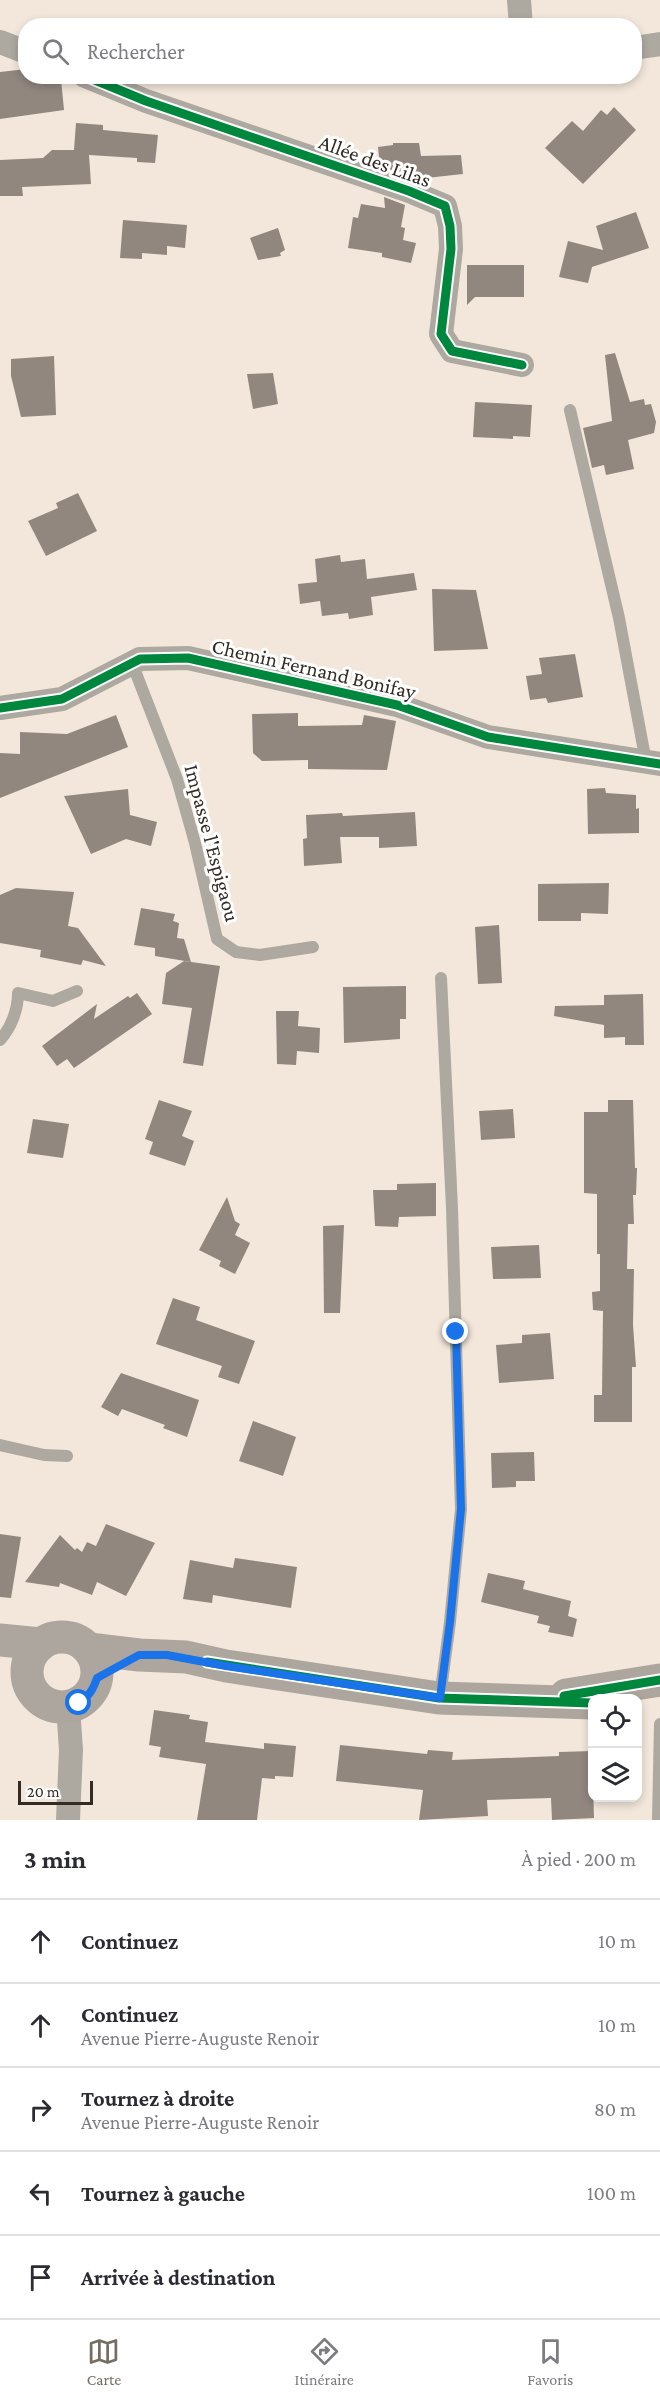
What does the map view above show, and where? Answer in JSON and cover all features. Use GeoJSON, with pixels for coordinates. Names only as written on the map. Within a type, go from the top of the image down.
{"type":"FeatureCollection","features":[{"type":"Feature","properties":{"kind":"main road"},"geometry":{"type":"LineString","coordinates":[[0,1640],[41,1644],[57,1637],[74,1639],[93,1663],[94,1688],[88,1697],[68,1707],[54,1707],[41,1700],[32,1690],[27,1677],[0,1648]]}},
{"type":"Feature","properties":{"kind":"main road"},"geometry":{"type":"LineString","coordinates":[[27,1677],[30,1659],[41,1644]]}},
{"type":"Feature","properties":{"kind":"main road"},"geometry":{"type":"LineString","coordinates":[[93,1663],[139,1655],[186,1657],[226,1666],[440,1698],[588,1703]]}},
{"type":"Feature","properties":{"kind":"main road"},"geometry":{"type":"LineString","coordinates":[[534,1701],[660,1680]]}},
{"type":"Feature","properties":{"kind":"main road"},"geometry":{"type":"LineString","coordinates":[[642,1700],[660,1698]]}},
{"type":"Feature","properties":{"kind":"street"},"geometry":{"type":"LineString","coordinates":[[519,0],[520,18]]}},
{"type":"Feature","properties":{"kind":"street"},"geometry":{"type":"LineString","coordinates":[[0,42],[18,49]]}},
{"type":"Feature","properties":{"kind":"street"},"geometry":{"type":"LineString","coordinates":[[642,47],[660,44]]}},
{"type":"Feature","properties":{"kind":"street","name":"Allée des Lilas"},"geometry":{"type":"LineString","coordinates":[[105,84],[146,101],[445,206],[450,226],[451,249],[441,334],[452,351],[522,365]]}},
{"type":"Feature","properties":{"kind":"street","name":"Chemin Fernand Bonifay"},"geometry":{"type":"LineString","coordinates":[[0,708],[62,699],[140,659],[188,658],[397,705],[488,737],[653,763]]}},
{"type":"Feature","properties":{"kind":"street"},"geometry":{"type":"LineString","coordinates":[[68,1707],[71,1750],[68,1820]]}},
{"type":"Feature","properties":{"kind":"lane"},"geometry":{"type":"LineString","coordinates":[[570,410],[653,763]]}},
{"type":"Feature","properties":{"kind":"lane","name":"Impasse l'Espigaou"},"geometry":{"type":"LineString","coordinates":[[132,663],[177,779],[195,843],[217,939],[236,952],[260,955],[313,947]]}},
{"type":"Feature","properties":{"kind":"lane"},"geometry":{"type":"LineString","coordinates":[[440,1698],[461,1509],[452,1208],[441,978]]}},
{"type":"Feature","properties":{"kind":"lane"},"geometry":{"type":"LineString","coordinates":[[0,1041],[7,1033],[18,1005],[18,993],[52,1001],[78,991]]}},
{"type":"Feature","properties":{"kind":"lane"},"geometry":{"type":"LineString","coordinates":[[0,1445],[44,1455],[68,1456]]}},
{"type":"Feature","properties":{"kind":"lane"},"geometry":{"type":"LineString","coordinates":[[658,1820],[660,1724]]}},
{"type":"Feature","properties":{"kind":"building"},"geometry":{"type":"Polygon","coordinates":[[[18,70],[18,84],[61,84],[64,110],[0,119],[0,72],[18,70]]]}},
{"type":"Feature","properties":{"kind":"building"},"geometry":{"type":"Polygon","coordinates":[[[614,107],[636,130],[583,184],[545,148],[572,121],[583,131],[601,110],[607,115],[614,107]]]}},
{"type":"Feature","properties":{"kind":"building"},"geometry":{"type":"Polygon","coordinates":[[[76,123],[103,125],[103,130],[158,135],[155,163],[137,162],[137,158],[89,155],[91,184],[22,187],[23,196],[0,196],[0,160],[43,158],[52,150],[74,150],[76,123]]]}},
{"type":"Feature","properties":{"kind":"building"},"geometry":{"type":"Polygon","coordinates":[[[393,143],[419,143],[421,156],[461,155],[463,174],[417,179],[380,166],[378,147],[393,145],[393,143]]]}},
{"type":"Feature","properties":{"kind":"building"},"geometry":{"type":"Polygon","coordinates":[[[384,197],[405,205],[401,227],[405,228],[403,240],[416,243],[411,263],[382,257],[382,253],[348,248],[353,217],[358,218],[361,204],[385,208],[384,197]]]}},
{"type":"Feature","properties":{"kind":"building"},"geometry":{"type":"Polygon","coordinates":[[[636,212],[649,248],[592,267],[588,283],[559,277],[568,241],[603,250],[596,226],[636,212]]]}},
{"type":"Feature","properties":{"kind":"building"},"geometry":{"type":"Polygon","coordinates":[[[123,220],[187,225],[185,248],[167,246],[167,255],[142,253],[142,259],[120,258],[123,220]]]}},
{"type":"Feature","properties":{"kind":"building"},"geometry":{"type":"Polygon","coordinates":[[[278,228],[285,250],[280,253],[281,256],[258,260],[250,238],[278,228]]]}},
{"type":"Feature","properties":{"kind":"building"},"geometry":{"type":"Polygon","coordinates":[[[467,265],[524,265],[524,297],[475,297],[467,305],[467,265]]]}},
{"type":"Feature","properties":{"kind":"building"},"geometry":{"type":"Polygon","coordinates":[[[615,353],[630,402],[644,399],[645,405],[651,404],[656,422],[654,433],[628,440],[634,469],[606,475],[604,465],[592,468],[583,428],[612,421],[605,355],[615,353]]]}},
{"type":"Feature","properties":{"kind":"building"},"geometry":{"type":"Polygon","coordinates":[[[54,356],[56,415],[21,417],[11,376],[11,359],[54,356]]]}},
{"type":"Feature","properties":{"kind":"building"},"geometry":{"type":"Polygon","coordinates":[[[273,373],[278,404],[253,409],[247,374],[273,373]]]}},
{"type":"Feature","properties":{"kind":"building"},"geometry":{"type":"Polygon","coordinates":[[[475,402],[532,405],[530,437],[513,436],[513,439],[473,437],[475,402]]]}},
{"type":"Feature","properties":{"kind":"building"},"geometry":{"type":"Polygon","coordinates":[[[78,493],[97,531],[46,556],[28,521],[58,508],[56,503],[78,493]]]}},
{"type":"Feature","properties":{"kind":"building"},"geometry":{"type":"Polygon","coordinates":[[[340,555],[341,562],[365,559],[367,579],[414,573],[417,590],[371,597],[373,615],[349,619],[348,613],[322,616],[320,601],[300,604],[298,584],[317,582],[315,559],[340,555]]]}},
{"type":"Feature","properties":{"kind":"building"},"geometry":{"type":"Polygon","coordinates":[[[432,589],[476,590],[488,649],[434,651],[432,589]]]}},
{"type":"Feature","properties":{"kind":"building"},"geometry":{"type":"Polygon","coordinates":[[[575,654],[583,697],[548,703],[546,698],[530,700],[526,676],[542,674],[539,658],[575,654]]]}},
{"type":"Feature","properties":{"kind":"building"},"geometry":{"type":"Polygon","coordinates":[[[298,713],[298,726],[362,725],[364,715],[396,721],[387,770],[308,769],[308,760],[262,761],[253,753],[252,714],[298,713]]]}},
{"type":"Feature","properties":{"kind":"building"},"geometry":{"type":"Polygon","coordinates":[[[116,715],[128,747],[0,798],[0,753],[20,754],[20,732],[67,734],[116,715]]]}},
{"type":"Feature","properties":{"kind":"building"},"geometry":{"type":"Polygon","coordinates":[[[605,788],[606,793],[636,795],[636,809],[639,808],[639,833],[588,834],[587,789],[605,788]]]}},
{"type":"Feature","properties":{"kind":"building"},"geometry":{"type":"Polygon","coordinates":[[[128,789],[130,815],[157,822],[151,846],[126,839],[91,854],[64,796],[128,789]]]}},
{"type":"Feature","properties":{"kind":"building"},"geometry":{"type":"Polygon","coordinates":[[[415,812],[417,846],[379,848],[379,837],[340,837],[342,863],[304,866],[303,839],[307,838],[306,815],[342,813],[343,816],[415,812]]]}},
{"type":"Feature","properties":{"kind":"building"},"geometry":{"type":"Polygon","coordinates":[[[609,883],[608,914],[581,913],[581,921],[538,921],[538,884],[609,883]]]}},
{"type":"Feature","properties":{"kind":"building"},"geometry":{"type":"Polygon","coordinates":[[[16,888],[74,892],[68,926],[78,928],[106,966],[83,960],[81,965],[40,957],[41,950],[0,943],[0,895],[16,888]]]}},
{"type":"Feature","properties":{"kind":"building"},"geometry":{"type":"Polygon","coordinates":[[[141,908],[175,914],[173,921],[179,923],[177,938],[184,939],[191,962],[155,956],[155,948],[134,945],[141,908]]]}},
{"type":"Feature","properties":{"kind":"building"},"geometry":{"type":"Polygon","coordinates":[[[499,925],[502,983],[478,984],[475,927],[499,925]]]}},
{"type":"Feature","properties":{"kind":"building"},"geometry":{"type":"Polygon","coordinates":[[[184,961],[220,966],[203,1066],[183,1063],[192,1008],[162,1004],[166,973],[184,961]]]}},
{"type":"Feature","properties":{"kind":"building"},"geometry":{"type":"Polygon","coordinates":[[[406,986],[406,1019],[400,1019],[400,1039],[344,1043],[343,987],[406,986]]]}},
{"type":"Feature","properties":{"kind":"building"},"geometry":{"type":"Polygon","coordinates":[[[137,993],[152,1014],[74,1068],[67,1059],[57,1066],[42,1046],[97,1004],[94,1019],[128,996],[130,998],[137,993]]]}},
{"type":"Feature","properties":{"kind":"building"},"geometry":{"type":"Polygon","coordinates":[[[643,994],[644,1045],[625,1045],[625,1037],[604,1038],[604,1025],[554,1016],[555,1006],[604,1005],[604,995],[643,994]]]}},
{"type":"Feature","properties":{"kind":"building"},"geometry":{"type":"Polygon","coordinates":[[[276,1011],[299,1011],[298,1026],[320,1028],[319,1053],[297,1051],[296,1065],[277,1064],[276,1011]]]}},
{"type":"Feature","properties":{"kind":"building"},"geometry":{"type":"Polygon","coordinates":[[[159,1100],[192,1111],[182,1136],[194,1141],[185,1166],[149,1154],[153,1142],[145,1139],[159,1100]]]}},
{"type":"Feature","properties":{"kind":"building"},"geometry":{"type":"Polygon","coordinates":[[[608,1100],[633,1100],[635,1168],[637,1168],[636,1195],[633,1195],[634,1224],[628,1224],[627,1269],[634,1269],[633,1325],[636,1367],[632,1367],[632,1422],[594,1422],[594,1395],[602,1395],[603,1311],[593,1310],[592,1292],[600,1291],[600,1254],[597,1254],[597,1194],[584,1193],[584,1112],[608,1112],[608,1100]]]}},
{"type":"Feature","properties":{"kind":"building"},"geometry":{"type":"Polygon","coordinates":[[[513,1109],[515,1138],[481,1140],[479,1111],[513,1109]]]}},
{"type":"Feature","properties":{"kind":"building"},"geometry":{"type":"Polygon","coordinates":[[[33,1119],[69,1124],[63,1158],[27,1153],[33,1119]]]}},
{"type":"Feature","properties":{"kind":"building"},"geometry":{"type":"Polygon","coordinates":[[[436,1183],[436,1216],[399,1217],[398,1227],[375,1226],[373,1190],[397,1190],[397,1184],[436,1183]]]}},
{"type":"Feature","properties":{"kind":"building"},"geometry":{"type":"Polygon","coordinates":[[[227,1197],[235,1221],[240,1224],[235,1235],[250,1243],[235,1274],[219,1266],[221,1261],[199,1250],[227,1197]]]}},
{"type":"Feature","properties":{"kind":"building"},"geometry":{"type":"Polygon","coordinates":[[[344,1225],[340,1313],[324,1313],[323,1226],[344,1225]]]}},
{"type":"Feature","properties":{"kind":"building"},"geometry":{"type":"Polygon","coordinates":[[[539,1245],[541,1278],[493,1279],[491,1247],[539,1245]]]}},
{"type":"Feature","properties":{"kind":"building"},"geometry":{"type":"Polygon","coordinates":[[[173,1298],[200,1307],[196,1320],[255,1341],[239,1384],[218,1377],[222,1366],[156,1344],[173,1298]]]}},
{"type":"Feature","properties":{"kind":"building"},"geometry":{"type":"Polygon","coordinates":[[[550,1333],[554,1379],[499,1383],[496,1345],[522,1343],[522,1335],[550,1333]]]}},
{"type":"Feature","properties":{"kind":"building"},"geometry":{"type":"Polygon","coordinates":[[[121,1373],[199,1400],[187,1437],[163,1428],[165,1425],[122,1409],[118,1416],[101,1407],[121,1373]]]}},
{"type":"Feature","properties":{"kind":"building"},"geometry":{"type":"Polygon","coordinates":[[[253,1421],[296,1437],[283,1476],[239,1461],[253,1421]]]}},
{"type":"Feature","properties":{"kind":"building"},"geometry":{"type":"Polygon","coordinates":[[[534,1452],[535,1481],[516,1481],[516,1487],[492,1488],[491,1453],[534,1452]]]}},
{"type":"Feature","properties":{"kind":"building"},"geometry":{"type":"Polygon","coordinates":[[[106,1524],[155,1543],[126,1596],[97,1582],[92,1595],[60,1583],[59,1587],[25,1582],[60,1535],[75,1550],[77,1548],[82,1552],[87,1542],[96,1546],[106,1524]]]}},
{"type":"Feature","properties":{"kind":"building"},"geometry":{"type":"Polygon","coordinates":[[[0,1534],[21,1537],[11,1598],[0,1597],[0,1534]]]}},
{"type":"Feature","properties":{"kind":"building"},"geometry":{"type":"Polygon","coordinates":[[[235,1558],[297,1567],[291,1608],[213,1595],[212,1603],[183,1599],[190,1560],[233,1568],[235,1558]]]}},
{"type":"Feature","properties":{"kind":"building"},"geometry":{"type":"Polygon","coordinates":[[[488,1573],[525,1581],[523,1589],[571,1601],[568,1616],[577,1619],[573,1637],[548,1632],[550,1626],[537,1623],[539,1616],[481,1602],[488,1573]]]}},
{"type":"Feature","properties":{"kind":"building"},"geometry":{"type":"Polygon","coordinates":[[[154,1710],[190,1715],[189,1719],[208,1722],[205,1742],[264,1749],[264,1743],[296,1746],[293,1777],[262,1778],[257,1820],[197,1820],[206,1764],[159,1757],[161,1747],[149,1745],[154,1710]]]}},
{"type":"Feature","properties":{"kind":"building"},"geometry":{"type":"Polygon","coordinates":[[[340,1745],[427,1754],[428,1750],[453,1752],[452,1760],[559,1756],[559,1752],[588,1751],[588,1802],[594,1802],[594,1818],[552,1820],[551,1798],[487,1800],[488,1816],[419,1820],[423,1790],[336,1781],[340,1745]]]}},
{"type":"Feature","properties":{"kind":"cycle path"},"geometry":{"type":"LineString","coordinates":[[105,84],[146,101],[409,191],[445,206],[450,226],[451,249],[441,334],[452,351],[522,365]]}},
{"type":"Feature","properties":{"kind":"cycle path"},"geometry":{"type":"LineString","coordinates":[[0,708],[62,699],[140,659],[188,658],[397,705],[488,737],[660,764]]}},
{"type":"Feature","properties":{"kind":"cycle path"},"geometry":{"type":"LineString","coordinates":[[207,1662],[439,1698],[588,1703]]}},
{"type":"Feature","properties":{"kind":"cycle path"},"geometry":{"type":"LineString","coordinates":[[564,1696],[660,1680]]}},
{"type":"Feature","properties":{"kind":"route"},"geometry":{"type":"LineString","coordinates":[[79,1703],[88,1697],[97,1678],[139,1655],[186,1657],[226,1666],[440,1698],[461,1509],[456,1332]]}}]}
